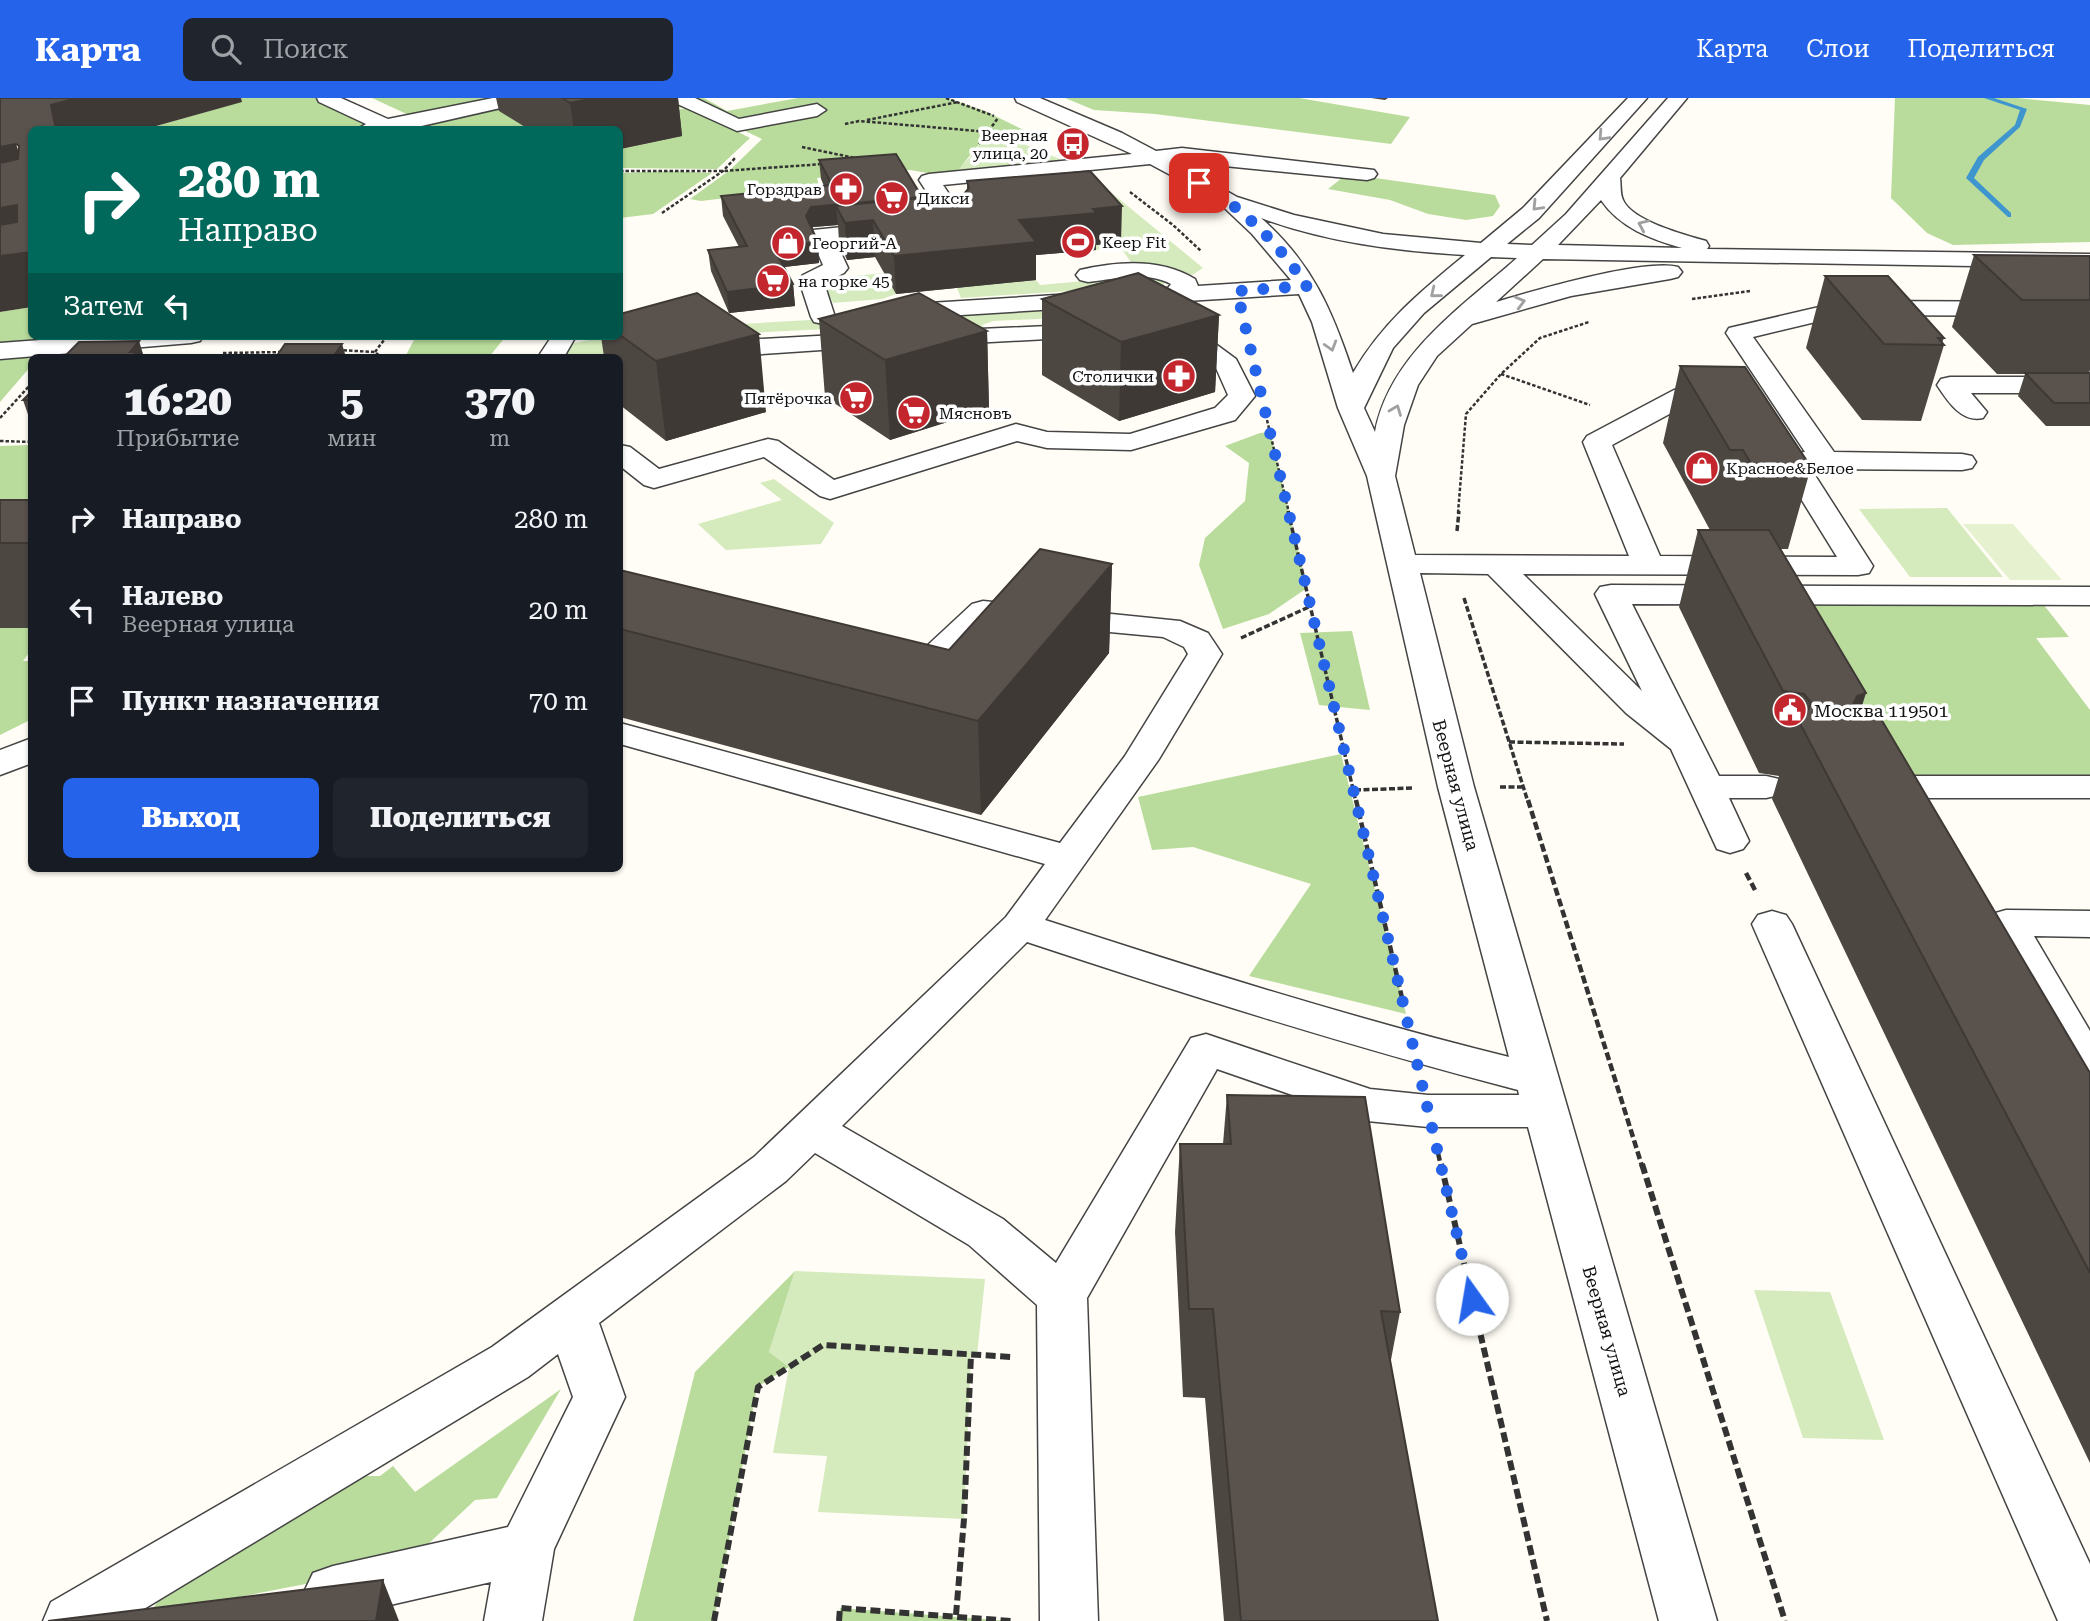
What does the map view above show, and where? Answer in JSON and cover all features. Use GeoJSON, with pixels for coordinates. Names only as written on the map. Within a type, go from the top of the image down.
{"type":"FeatureCollection","features":[{"type":"Feature","properties":{"kind":"street"},"geometry":{"type":"LineString","coordinates":[[327,98],[389,126]]}},
{"type":"Feature","properties":{"kind":"street"},"geometry":{"type":"LineString","coordinates":[[395,126],[520,98]]}},
{"type":"Feature","properties":{"kind":"street","name":"Веерная улица"},"geometry":{"type":"LineString","coordinates":[[1024,98],[1068,114],[1222,195],[1292,263],[1307,286],[1324,322],[1351,408],[1381,476],[1455,787],[1688,1621]]}},
{"type":"Feature","properties":{"kind":"street"},"geometry":{"type":"LineString","coordinates":[[1351,408],[1364,375],[1382,345],[1415,309],[1531,213],[1638,98]]}},
{"type":"Feature","properties":{"kind":"street"},"geometry":{"type":"LineString","coordinates":[[1381,476],[1390,425],[1405,385],[1427,351],[1574,219],[1678,98]]}},
{"type":"Feature","properties":{"kind":"street"},"geometry":{"type":"LineString","coordinates":[[662,111],[687,102],[737,125],[817,110]]}},
{"type":"Feature","properties":{"kind":"street"},"geometry":{"type":"LineString","coordinates":[[823,317],[811,280],[836,268],[821,235],[957,222],[929,180],[1182,154],[1367,174]]}},
{"type":"Feature","properties":{"kind":"street"},"geometry":{"type":"LineString","coordinates":[[1610,178],[1612,198],[1619,210],[1630,219],[1687,243],[1755,257]]}},
{"type":"Feature","properties":{"kind":"street"},"geometry":{"type":"LineString","coordinates":[[1222,195],[1302,224],[1353,236],[1487,249],[1755,257],[2089,262]]}},
{"type":"Feature","properties":{"kind":"street"},"geometry":{"type":"LineString","coordinates":[[1455,324],[1516,302],[1652,274],[1857,258]]}},
{"type":"Feature","properties":{"kind":"street"},"geometry":{"type":"LineString","coordinates":[[1062,278],[1151,269],[1175,275],[1187,284],[1170,295]]}},
{"type":"Feature","properties":{"kind":"street"},"geometry":{"type":"LineString","coordinates":[[877,314],[1307,286]]}},
{"type":"Feature","properties":{"kind":"street"},"geometry":{"type":"LineString","coordinates":[[1825,460],[1738,333],[1844,308],[2090,309]]}},
{"type":"Feature","properties":{"kind":"street"},"geometry":{"type":"LineString","coordinates":[[796,319],[849,316]]}},
{"type":"Feature","properties":{"kind":"street"},"geometry":{"type":"LineString","coordinates":[[623,362],[704,350],[1182,331],[1227,364],[1242,396],[1225,414],[1131,442],[1047,440],[1016,432],[830,490],[768,447],[654,480],[623,455]]}},
{"type":"Feature","properties":{"kind":"street"},"geometry":{"type":"LineString","coordinates":[[0,351],[140,340]]}},
{"type":"Feature","properties":{"kind":"street"},"geometry":{"type":"LineString","coordinates":[[1974,412],[1950,385],[2090,384]]}},
{"type":"Feature","properties":{"kind":"street"},"geometry":{"type":"LineString","coordinates":[[1648,564],[1597,442],[1683,396],[1780,397]]}},
{"type":"Feature","properties":{"kind":"street"},"geometry":{"type":"LineString","coordinates":[[1403,564],[1858,566],[1791,460],[1962,462]]}},
{"type":"Feature","properties":{"kind":"street"},"geometry":{"type":"LineString","coordinates":[[1496,564],[1638,706],[1686,744]]}},
{"type":"Feature","properties":{"kind":"street"},"geometry":{"type":"LineString","coordinates":[[1705,566],[1719,594]]}},
{"type":"Feature","properties":{"kind":"street"},"geometry":{"type":"LineString","coordinates":[[1730,841],[1686,744],[1611,594],[2090,596]]}},
{"type":"Feature","properties":{"kind":"street"},"geometry":{"type":"LineString","coordinates":[[82,1615],[510,1362],[770,1169],[1020,926],[1141,759],[1205,654],[1196,640],[1169,628],[983,611],[907,682],[881,676]]}},
{"type":"Feature","properties":{"kind":"street"},"geometry":{"type":"LineString","coordinates":[[623,734],[1069,858]]}},
{"type":"Feature","properties":{"kind":"street"},"geometry":{"type":"LineString","coordinates":[[0,764],[28,751]]}},
{"type":"Feature","properties":{"kind":"street"},"geometry":{"type":"LineString","coordinates":[[1704,787],[1766,787]]}},
{"type":"Feature","properties":{"kind":"street"},"geometry":{"type":"LineString","coordinates":[[1846,788],[2090,787]]}},
{"type":"Feature","properties":{"kind":"street"},"geometry":{"type":"LineString","coordinates":[[2090,924],[2006,923],[2090,1068]]}},
{"type":"Feature","properties":{"kind":"street"},"geometry":{"type":"LineString","coordinates":[[1772,924],[2087,1621]]}},
{"type":"Feature","properties":{"kind":"street"},"geometry":{"type":"LineString","coordinates":[[1020,926],[1236,996],[1413,1048],[1541,1095]]}},
{"type":"Feature","properties":{"kind":"street"},"geometry":{"type":"LineString","coordinates":[[1069,1621],[1062,1297],[1206,1049],[1367,1105],[1428,1111],[1541,1095]]}},
{"type":"Feature","properties":{"kind":"street"},"geometry":{"type":"LineString","coordinates":[[810,1129],[986,1232],[1062,1297]]}},
{"type":"Feature","properties":{"kind":"street"},"geometry":{"type":"LineString","coordinates":[[513,1621],[526,1548],[598,1397],[571,1316]]}},
{"type":"Feature","properties":{"kind":"street"},"geometry":{"type":"LineString","coordinates":[[289,1602],[526,1548]]}},
{"type":"Feature","properties":{"kind":"street"},"geometry":{"type":"LineString","coordinates":[[82,1615],[177,1621]]}},
{"type":"Feature","properties":{"kind":"path"},"geometry":{"type":"LineString","coordinates":[[946,98],[1008,122]]}},
{"type":"Feature","properties":{"kind":"path"},"geometry":{"type":"LineString","coordinates":[[846,124],[959,102]]}},
{"type":"Feature","properties":{"kind":"path"},"geometry":{"type":"LineString","coordinates":[[859,121],[1036,136],[1017,127]]}},
{"type":"Feature","properties":{"kind":"path"},"geometry":{"type":"LineString","coordinates":[[737,125],[756,137],[866,161],[852,162]]}},
{"type":"Feature","properties":{"kind":"path"},"geometry":{"type":"LineString","coordinates":[[662,214],[723,171],[756,137]]}},
{"type":"Feature","properties":{"kind":"path"},"geometry":{"type":"LineString","coordinates":[[623,171],[723,171],[824,164]]}},
{"type":"Feature","properties":{"kind":"path"},"geometry":{"type":"LineString","coordinates":[[1095,165],[1173,225],[1219,268],[1237,291]]}},
{"type":"Feature","properties":{"kind":"path"},"geometry":{"type":"LineString","coordinates":[[375,352],[384,340]]}},
{"type":"Feature","properties":{"kind":"path"},"geometry":{"type":"LineString","coordinates":[[326,350],[377,354]]}},
{"type":"Feature","properties":{"kind":"path"},"geometry":{"type":"LineString","coordinates":[[218,354],[285,352]]}},
{"type":"Feature","properties":{"kind":"path"},"geometry":{"type":"LineString","coordinates":[[1502,374],[1637,421]]}},
{"type":"Feature","properties":{"kind":"path"},"geometry":{"type":"LineString","coordinates":[[0,418],[28,387]]}},
{"type":"Feature","properties":{"kind":"path"},"geometry":{"type":"LineString","coordinates":[[1266,413],[1413,1048]]}},
{"type":"Feature","properties":{"kind":"path"},"geometry":{"type":"LineString","coordinates":[[0,441],[28,442]]}},
{"type":"Feature","properties":{"kind":"path"},"geometry":{"type":"LineString","coordinates":[[1205,654],[1311,606]]}},
{"type":"Feature","properties":{"kind":"path"},"geometry":{"type":"LineString","coordinates":[[1509,743],[1686,744]]}},
{"type":"Feature","properties":{"kind":"path"},"geometry":{"type":"LineString","coordinates":[[1730,841],[1772,924]]}},
{"type":"Feature","properties":{"kind":"path"},"geometry":{"type":"LineString","coordinates":[[1428,1111],[1547,1621]]}},
{"type":"Feature","properties":{"kind":"path"},"geometry":{"type":"LineString","coordinates":[[713,1621],[758,1387],[823,1345],[1019,1357]]}},
{"type":"Feature","properties":{"kind":"path"},"geometry":{"type":"LineString","coordinates":[[956,1615],[964,1519],[971,1355]]}},
{"type":"Feature","properties":{"kind":"path"},"geometry":{"type":"LineString","coordinates":[[839,1621],[840,1608],[1011,1621]]}},
{"type":"Feature","properties":{"kind":"green space"},"geometry":{"type":"Polygon","coordinates":[[[228,98],[326,98],[387,125],[156,126],[240,102],[228,98]]]}},
{"type":"Feature","properties":{"kind":"green space"},"geometry":{"type":"Polygon","coordinates":[[[372,98],[495,98],[411,116],[372,98]]]}},
{"type":"Feature","properties":{"kind":"green space"},"geometry":{"type":"Polygon","coordinates":[[[704,98],[727,111],[798,98],[946,98],[985,111],[1036,136],[988,133],[959,169],[939,175],[910,170],[817,178],[819,187],[701,201],[690,199],[730,170],[762,139],[693,106],[560,126],[429,126],[417,119],[513,99],[704,98]]]}},
{"type":"Feature","properties":{"kind":"green space"},"geometry":{"type":"Polygon","coordinates":[[[1065,98],[1299,98],[1410,117],[1391,144],[1155,114],[1094,110],[1065,98]]]}},
{"type":"Feature","properties":{"kind":"green space"},"geometry":{"type":"Polygon","coordinates":[[[1895,98],[2017,98],[2090,105],[2090,242],[1953,245],[1927,233],[1891,198],[1895,98]]]}},
{"type":"Feature","properties":{"kind":"green space"},"geometry":{"type":"Polygon","coordinates":[[[691,107],[750,138],[717,169],[623,168],[623,148],[681,136],[623,132],[623,126],[599,126],[691,107]]]}},
{"type":"Feature","properties":{"kind":"green space"},"geometry":{"type":"Polygon","coordinates":[[[988,132],[1010,134],[1024,144],[1069,163],[946,173],[960,167],[988,132]]]}},
{"type":"Feature","properties":{"kind":"green space"},"geometry":{"type":"Polygon","coordinates":[[[623,173],[712,173],[653,214],[623,218],[623,173]]]}},
{"type":"Feature","properties":{"kind":"green space"},"geometry":{"type":"Polygon","coordinates":[[[1347,174],[1495,195],[1500,206],[1493,216],[1466,220],[1428,214],[1390,200],[1328,189],[1347,174]]]}},
{"type":"Feature","properties":{"kind":"green space"},"geometry":{"type":"Polygon","coordinates":[[[1107,189],[1203,268],[1192,275],[1160,264],[1134,266],[1120,247],[1096,250],[1092,245],[1107,189]]]}},
{"type":"Feature","properties":{"kind":"green space"},"geometry":{"type":"Polygon","coordinates":[[[884,273],[896,294],[882,299],[833,303],[822,279],[884,273]]]}},
{"type":"Feature","properties":{"kind":"green space"},"geometry":{"type":"Polygon","coordinates":[[[1150,275],[1164,279],[1164,285],[961,298],[957,288],[1036,280],[1040,285],[1150,275]]]}},
{"type":"Feature","properties":{"kind":"green space"},"geometry":{"type":"Polygon","coordinates":[[[1139,301],[1147,314],[993,321],[982,325],[986,332],[906,325],[670,337],[602,354],[553,354],[558,346],[587,340],[623,340],[623,331],[1139,301]]]}},
{"type":"Feature","properties":{"kind":"green space"},"geometry":{"type":"Polygon","coordinates":[[[28,307],[28,340],[53,340],[0,344],[0,312],[28,307]]]}},
{"type":"Feature","properties":{"kind":"green space"},"geometry":{"type":"Polygon","coordinates":[[[414,340],[503,340],[491,354],[407,354],[414,340]]]}},
{"type":"Feature","properties":{"kind":"green space"},"geometry":{"type":"Polygon","coordinates":[[[28,357],[28,369],[0,402],[0,360],[28,357]]]}},
{"type":"Feature","properties":{"kind":"green space"},"geometry":{"type":"Polygon","coordinates":[[[1270,432],[1307,588],[1269,614],[1223,629],[1199,565],[1205,538],[1245,501],[1249,463],[1225,446],[1270,432]]]}},
{"type":"Feature","properties":{"kind":"green space"},"geometry":{"type":"Polygon","coordinates":[[[28,445],[28,552],[0,552],[0,446],[28,445]]]}},
{"type":"Feature","properties":{"kind":"green space"},"geometry":{"type":"Polygon","coordinates":[[[774,479],[834,523],[821,544],[726,550],[698,524],[782,500],[760,483],[774,479]]]}},
{"type":"Feature","properties":{"kind":"green space"},"geometry":{"type":"Polygon","coordinates":[[[1947,508],[2003,577],[1910,577],[1859,509],[1947,508]]]}},
{"type":"Feature","properties":{"kind":"green space"},"geometry":{"type":"Polygon","coordinates":[[[1963,524],[2013,524],[2062,580],[2010,580],[1963,524]]]}},
{"type":"Feature","properties":{"kind":"green space"},"geometry":{"type":"Polygon","coordinates":[[[1769,594],[2036,595],[2069,637],[2036,638],[2090,710],[2090,785],[1846,788],[1769,594]]]}},
{"type":"Feature","properties":{"kind":"green space"},"geometry":{"type":"Polygon","coordinates":[[[0,628],[28,628],[28,654],[23,661],[28,661],[28,721],[0,735],[0,628]]]}},
{"type":"Feature","properties":{"kind":"green space"},"geometry":{"type":"Polygon","coordinates":[[[1352,631],[1370,710],[1319,705],[1300,633],[1352,631]]]}},
{"type":"Feature","properties":{"kind":"green space"},"geometry":{"type":"Polygon","coordinates":[[[1341,754],[1406,1014],[1249,976],[1311,884],[1193,847],[1152,850],[1138,797],[1341,754]]]}},
{"type":"Feature","properties":{"kind":"green space"},"geometry":{"type":"Polygon","coordinates":[[[795,1271],[985,1279],[977,1355],[971,1355],[964,1519],[818,1512],[827,1456],[773,1453],[789,1367],[769,1352],[795,1271]]]}},
{"type":"Feature","properties":{"kind":"green space"},"geometry":{"type":"Polygon","coordinates":[[[795,1271],[769,1352],[789,1367],[757,1387],[714,1621],[633,1621],[695,1372],[795,1271]]]}},
{"type":"Feature","properties":{"kind":"green space"},"geometry":{"type":"Polygon","coordinates":[[[1754,1290],[1830,1292],[1884,1440],[1803,1438],[1754,1290]]]}},
{"type":"Feature","properties":{"kind":"green space"},"geometry":{"type":"Polygon","coordinates":[[[561,1389],[497,1498],[475,1500],[426,1546],[367,1572],[239,1597],[205,1609],[154,1607],[172,1581],[352,1476],[380,1476],[393,1466],[415,1492],[561,1389]]]}},
{"type":"Feature","properties":{"kind":"green space"},"geometry":{"type":"Polygon","coordinates":[[[840,1608],[1010,1621],[839,1621],[840,1608]]]}},
{"type":"Feature","properties":{"kind":"building"},"geometry":{"type":"Polygon","coordinates":[[[0,98],[77,98],[51,105],[55,126],[28,126],[28,252],[0,256],[0,225],[17,222],[17,205],[0,208],[0,163],[18,159],[19,146],[16,144],[0,147],[0,98]]]}},
{"type":"Feature","properties":{"kind":"building"},"geometry":{"type":"Polygon","coordinates":[[[562,98],[594,98],[570,103],[562,98]]]}},
{"type":"Feature","properties":{"kind":"building"},"geometry":{"type":"Polygon","coordinates":[[[896,154],[922,197],[811,207],[806,216],[818,242],[773,247],[793,284],[727,292],[708,250],[747,246],[721,196],[832,185],[819,160],[896,154]]]}},
{"type":"Feature","properties":{"kind":"building"},"geometry":{"type":"Polygon","coordinates":[[[1090,171],[1122,206],[1093,209],[1097,213],[1019,220],[1036,242],[894,256],[873,220],[845,223],[836,206],[964,194],[969,188],[967,181],[1090,171]]]}},
{"type":"Feature","properties":{"kind":"building"},"geometry":{"type":"Polygon","coordinates":[[[1974,255],[2090,256],[2090,300],[2022,300],[1974,255]]]}},
{"type":"Feature","properties":{"kind":"building"},"geometry":{"type":"Polygon","coordinates":[[[1138,273],[1219,315],[1121,342],[1042,299],[1138,273]]]}},
{"type":"Feature","properties":{"kind":"building"},"geometry":{"type":"Polygon","coordinates":[[[1825,276],[1888,276],[1944,338],[1938,338],[1944,345],[1884,344],[1825,276]]]}},
{"type":"Feature","properties":{"kind":"building"},"geometry":{"type":"Polygon","coordinates":[[[697,293],[759,334],[656,361],[623,337],[623,313],[697,293]]]}},
{"type":"Feature","properties":{"kind":"building"},"geometry":{"type":"Polygon","coordinates":[[[919,293],[987,331],[885,360],[819,319],[919,293]]]}},
{"type":"Feature","properties":{"kind":"building"},"geometry":{"type":"Polygon","coordinates":[[[139,341],[130,352],[137,352],[135,354],[67,354],[79,342],[139,341]]]}},
{"type":"Feature","properties":{"kind":"building"},"geometry":{"type":"Polygon","coordinates":[[[285,344],[342,344],[335,354],[278,354],[285,344]]]}},
{"type":"Feature","properties":{"kind":"building"},"geometry":{"type":"Polygon","coordinates":[[[1680,366],[1745,367],[1811,467],[1753,467],[1743,450],[1730,450],[1680,366]]]}},
{"type":"Feature","properties":{"kind":"building"},"geometry":{"type":"Polygon","coordinates":[[[2025,373],[2090,373],[2090,403],[2054,403],[2025,373]]]}},
{"type":"Feature","properties":{"kind":"building"},"geometry":{"type":"Polygon","coordinates":[[[0,500],[28,500],[28,543],[0,543],[0,500]]]}},
{"type":"Feature","properties":{"kind":"building"},"geometry":{"type":"Polygon","coordinates":[[[1698,530],[1769,530],[1866,693],[1857,696],[1852,707],[1859,716],[1881,719],[2090,1073],[2090,1273],[1796,716],[1806,714],[1811,703],[1804,694],[1783,691],[1698,530]]]}},
{"type":"Feature","properties":{"kind":"building"},"geometry":{"type":"Polygon","coordinates":[[[1040,549],[1112,564],[978,721],[623,630],[623,571],[949,650],[1040,549]]]}},
{"type":"Feature","properties":{"kind":"building"},"geometry":{"type":"Polygon","coordinates":[[[1227,1095],[1365,1097],[1400,1312],[1381,1311],[1438,1621],[1241,1621],[1213,1309],[1189,1309],[1180,1144],[1231,1144],[1227,1095]]]}},
{"type":"Feature","properties":{"kind":"building"},"geometry":{"type":"Polygon","coordinates":[[[383,1580],[376,1621],[48,1621],[383,1580]]]}},
{"type":"Feature","properties":{"kind":"waterway"},"geometry":{"type":"LineString","coordinates":[[1987,98],[2024,109],[2018,126],[1981,159],[1970,178],[2008,215]]}},
{"type":"Feature","properties":{"kind":"place","name":"Веерная улица, 20"},"geometry":{"type":"Point","coordinates":[1073,144]}},
{"type":"Feature","properties":{"kind":"place","name":"Горздрав"},"geometry":{"type":"Point","coordinates":[846,189]}},
{"type":"Feature","properties":{"kind":"place","name":"Дикси"},"geometry":{"type":"Point","coordinates":[892,198]}},
{"type":"Feature","properties":{"kind":"place","name":"Keep Fit"},"geometry":{"type":"Point","coordinates":[1078,242]}},
{"type":"Feature","properties":{"kind":"place","name":"Георгий-А"},"geometry":{"type":"Point","coordinates":[788,243]}},
{"type":"Feature","properties":{"kind":"place","name":"на горке 45"},"geometry":{"type":"Point","coordinates":[773,281]}},
{"type":"Feature","properties":{"kind":"place","name":"Столички"},"geometry":{"type":"Point","coordinates":[1179,376]}},
{"type":"Feature","properties":{"kind":"place","name":"Пятёрочка"},"geometry":{"type":"Point","coordinates":[856,398]}},
{"type":"Feature","properties":{"kind":"place","name":"Мясновъ"},"geometry":{"type":"Point","coordinates":[914,413]}},
{"type":"Feature","properties":{"kind":"place","name":"Красное&Белое"},"geometry":{"type":"Point","coordinates":[1702,468]}},
{"type":"Feature","properties":{"kind":"place","name":"Москва 119501"},"geometry":{"type":"Point","coordinates":[1790,710]}},
{"type":"Feature","properties":{"kind":"route"},"geometry":{"type":"LineString","coordinates":[[1199,183],[1222,195],[1260,229],[1292,263],[1307,286],[1237,291],[1472,1299]]}}]}
